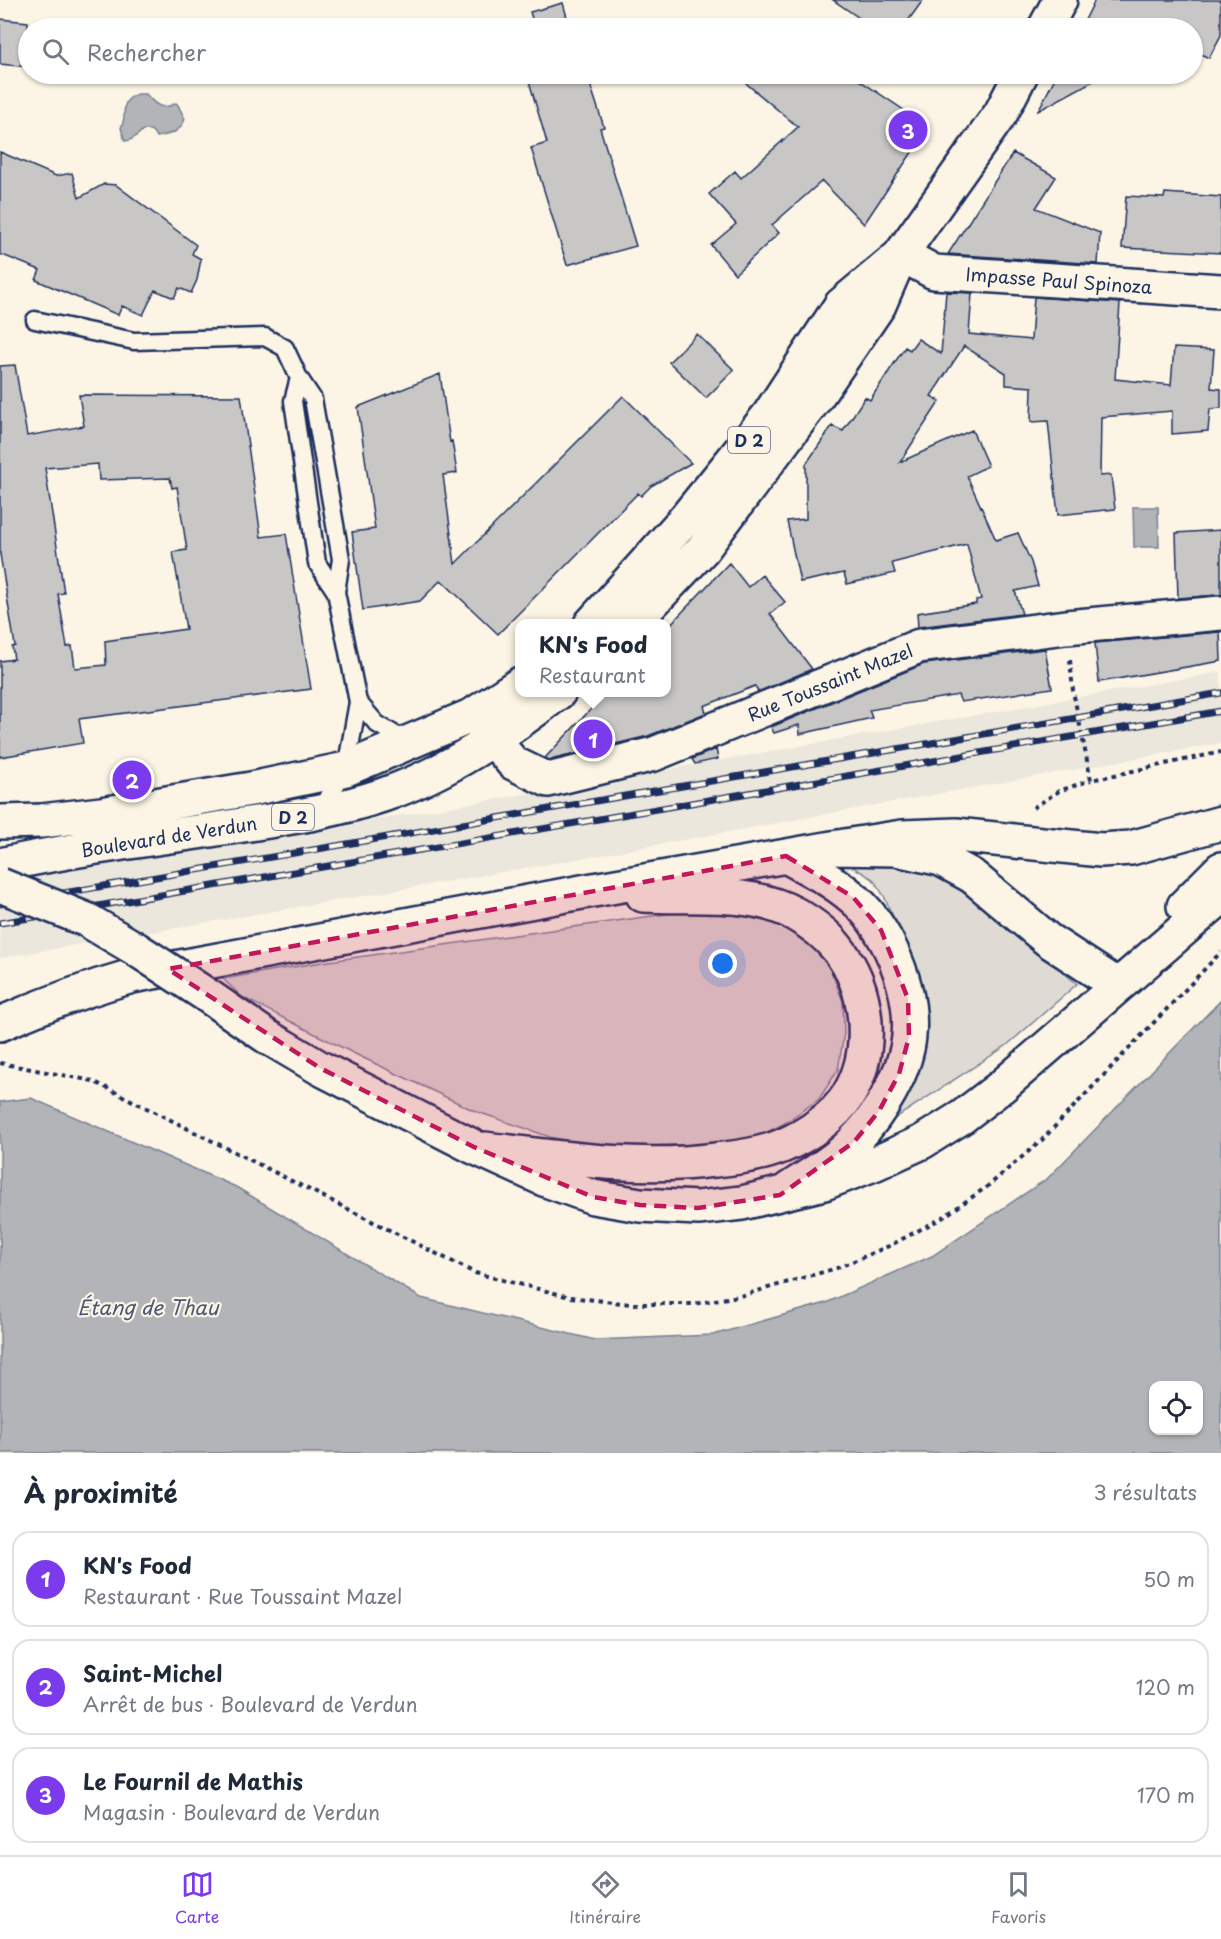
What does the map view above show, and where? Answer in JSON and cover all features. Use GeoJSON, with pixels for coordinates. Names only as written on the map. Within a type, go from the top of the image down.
{"type":"FeatureCollection","features":[{"type":"Feature","properties":{"kind":"street"},"geometry":{"type":"LineString","coordinates":[[1050,18],[1060,0]]}},
{"type":"Feature","properties":{"kind":"street","name":"D 2"},"geometry":{"type":"LineString","coordinates":[[637,619],[703,549],[815,399],[879,305],[902,254],[1000,113],[1016,84]]}},
{"type":"Feature","properties":{"kind":"street","name":"D 2"},"geometry":{"type":"LineString","coordinates":[[595,619],[685,519],[769,415],[841,305],[902,254]]}},
{"type":"Feature","properties":{"kind":"street","name":"Impasse Paul Spinoza"},"geometry":{"type":"LineString","coordinates":[[902,254],[934,272],[1221,291]]}},
{"type":"Feature","properties":{"kind":"street","name":"Rue Toussaint Mazel"},"geometry":{"type":"LineString","coordinates":[[483,727],[513,763],[548,780],[654,754],[919,646],[1066,627],[1221,613]]}},
{"type":"Feature","properties":{"kind":"street","name":"Boulevard de Verdun"},"geometry":{"type":"LineString","coordinates":[[0,865],[55,853],[317,814],[385,794],[445,768],[515,689]]}},
{"type":"Feature","properties":{"kind":"street","name":"Boulevard de Verdun"},"geometry":{"type":"LineString","coordinates":[[0,822],[41,821],[100,814],[251,789],[346,769],[410,743],[483,727],[550,697]]}},
{"type":"Feature","properties":{"kind":"street"},"geometry":{"type":"LineString","coordinates":[[0,1024],[90,988],[132,976],[832,848],[902,837],[956,835],[1101,850],[1131,848],[1221,823]]}},
{"type":"Feature","properties":{"kind":"street"},"geometry":{"type":"LineString","coordinates":[[832,848],[896,849],[941,859],[972,876],[1048,940],[1117,986]]}},
{"type":"Feature","properties":{"kind":"street"},"geometry":{"type":"LineString","coordinates":[[780,1195],[824,1166],[854,1142],[879,1111],[899,1074],[909,1036],[908,999],[899,967],[881,930],[853,897],[820,874],[786,856]]}},
{"type":"Feature","properties":{"kind":"street"},"geometry":{"type":"LineString","coordinates":[[1117,986],[1161,928],[1221,869]]}},
{"type":"Feature","properties":{"kind":"street"},"geometry":{"type":"LineString","coordinates":[[0,885],[87,920],[136,949],[266,1036],[320,1068],[474,1148],[546,1180],[593,1197],[640,1205],[698,1208],[742,1203],[824,1183],[922,1142],[1001,1087],[1221,897]]}},
{"type":"Feature","properties":{"kind":"street"},"geometry":{"type":"LineString","coordinates":[[474,1148],[591,1162],[652,1165],[745,1157],[781,1147],[802,1136],[836,1109],[849,1094],[865,1046],[864,1013],[849,966],[837,948],[820,930],[793,913],[768,904],[728,896],[659,896],[582,892]]}},
{"type":"Feature","properties":{"kind":"lane"},"geometry":{"type":"LineString","coordinates":[[35,320],[134,341],[265,337],[285,348],[299,378],[313,399],[340,559],[336,592],[358,702],[346,769],[317,814]]}},
{"type":"Feature","properties":{"kind":"lane"},"geometry":{"type":"LineString","coordinates":[[299,378],[292,401],[317,563],[336,592]]}},
{"type":"Feature","properties":{"kind":"lane"},"geometry":{"type":"LineString","coordinates":[[358,702],[377,724],[410,743]]}},
{"type":"Feature","properties":{"kind":"path"},"geometry":{"type":"LineString","coordinates":[[1066,627],[1073,691],[1091,780]]}},
{"type":"Feature","properties":{"kind":"path"},"geometry":{"type":"LineString","coordinates":[[1003,839],[1037,804],[1059,791],[1091,780],[1221,752]]}},
{"type":"Feature","properties":{"kind":"highlighted area"},"geometry":{"type":"Polygon","coordinates":[[[786,856],[853,897],[881,930],[908,999],[909,1037],[899,1074],[879,1111],[854,1142],[780,1195],[698,1208],[640,1205],[593,1197],[474,1147],[320,1068],[168,969],[786,856]]]}},
{"type":"Feature","properties":{"kind":"shaded area"},"geometry":{"type":"Polygon","coordinates":[[[1221,672],[1221,743],[578,859],[0,958],[0,883],[562,788],[1221,672]]]}},
{"type":"Feature","properties":{"kind":"shaded area"},"geometry":{"type":"Polygon","coordinates":[[[892,862],[932,872],[988,908],[1077,984],[1006,1046],[888,1123],[912,960],[884,896],[873,879],[848,864],[892,862]]]}},
{"type":"Feature","properties":{"kind":"shaded area"},"geometry":{"type":"Polygon","coordinates":[[[730,909],[764,918],[806,939],[828,963],[843,1001],[844,1033],[838,1070],[819,1099],[783,1124],[758,1137],[709,1146],[617,1152],[550,1137],[475,1111],[353,1053],[242,997],[223,979],[322,962],[688,911],[730,909]]]}},
{"type":"Feature","properties":{"kind":"water"},"geometry":{"type":"Polygon","coordinates":[[[137,94],[146,94],[156,104],[163,107],[176,103],[185,119],[180,127],[174,132],[157,137],[151,130],[143,130],[133,139],[125,141],[121,128],[125,104],[137,94]]]}},
{"type":"Feature","properties":{"kind":"water"},"geometry":{"type":"Polygon","coordinates":[[[1133,507],[1158,507],[1159,547],[1134,547],[1133,507]]]}},
{"type":"Feature","properties":{"kind":"water","name":"Étang de Thau"},"geometry":{"type":"Polygon","coordinates":[[[1221,1000],[1221,1453],[0,1453],[0,1102],[31,1098],[236,1187],[421,1298],[595,1340],[713,1335],[826,1303],[932,1256],[1048,1178],[1221,1000]]]}},
{"type":"Feature","properties":{"kind":"building"},"geometry":{"type":"Polygon","coordinates":[[[833,0],[923,0],[910,18],[859,18],[833,0]]]}},
{"type":"Feature","properties":{"kind":"building"},"geometry":{"type":"Polygon","coordinates":[[[1095,0],[1221,0],[1221,35],[1209,58],[1203,55],[1203,18],[1086,18],[1095,0]]]}},
{"type":"Feature","properties":{"kind":"building"},"geometry":{"type":"Polygon","coordinates":[[[563,3],[567,18],[532,18],[530,12],[563,3]]]}},
{"type":"Feature","properties":{"kind":"building"},"geometry":{"type":"Polygon","coordinates":[[[0,19],[18,21],[18,66],[0,64],[0,19]]]}},
{"type":"Feature","properties":{"kind":"building"},"geometry":{"type":"Polygon","coordinates":[[[530,84],[590,84],[604,127],[600,128],[636,246],[567,265],[531,148],[547,143],[530,84]]]}},
{"type":"Feature","properties":{"kind":"building"},"geometry":{"type":"Polygon","coordinates":[[[747,84],[865,84],[929,127],[864,224],[822,181],[772,225],[779,233],[735,274],[711,245],[736,224],[709,194],[735,171],[741,178],[798,127],[747,84]]]}},
{"type":"Feature","properties":{"kind":"building"},"geometry":{"type":"Polygon","coordinates":[[[1052,84],[1087,84],[1038,111],[1052,84]]]}},
{"type":"Feature","properties":{"kind":"building"},"geometry":{"type":"Polygon","coordinates":[[[0,152],[56,176],[72,173],[79,198],[104,184],[116,185],[196,245],[192,254],[201,259],[197,280],[191,293],[179,288],[174,298],[155,290],[143,315],[122,306],[118,315],[36,280],[40,270],[0,254],[0,152]]]}},
{"type":"Feature","properties":{"kind":"building"},"geometry":{"type":"Polygon","coordinates":[[[1013,153],[1056,177],[1036,208],[1100,233],[1098,264],[948,254],[1013,153]]]}},
{"type":"Feature","properties":{"kind":"building"},"geometry":{"type":"Polygon","coordinates":[[[1165,193],[1221,197],[1221,253],[1122,248],[1126,196],[1164,198],[1165,193]]]}},
{"type":"Feature","properties":{"kind":"building"},"geometry":{"type":"Polygon","coordinates":[[[946,292],[972,293],[969,334],[1031,340],[1034,297],[1120,303],[1115,379],[1171,385],[1174,348],[1214,350],[1211,388],[1221,389],[1221,408],[1210,409],[1208,431],[1172,434],[1172,411],[1101,417],[1100,476],[1111,475],[1115,509],[1058,515],[1048,421],[1031,422],[1032,387],[1006,385],[1006,373],[964,346],[931,396],[940,401],[900,462],[972,430],[988,466],[967,476],[996,540],[1018,533],[1031,562],[1038,586],[1015,591],[1022,614],[918,627],[917,613],[976,604],[976,600],[981,599],[967,544],[892,563],[895,573],[847,584],[844,573],[800,582],[787,521],[806,519],[806,464],[832,426],[843,431],[865,397],[870,400],[905,347],[910,350],[918,339],[941,354],[946,292]]]}},
{"type":"Feature","properties":{"kind":"building"},"geometry":{"type":"Polygon","coordinates":[[[697,334],[734,370],[706,398],[669,362],[697,334]]]}},
{"type":"Feature","properties":{"kind":"building"},"geometry":{"type":"Polygon","coordinates":[[[15,365],[27,436],[84,426],[79,395],[241,396],[261,537],[286,534],[311,689],[79,719],[83,743],[0,757],[0,661],[14,659],[12,647],[15,646],[0,554],[0,366],[15,365]],[[98,464],[45,468],[64,593],[58,594],[67,647],[72,646],[75,668],[106,665],[105,641],[186,629],[173,552],[187,550],[177,487],[172,488],[170,478],[99,480],[98,464]]]}},
{"type":"Feature","properties":{"kind":"building"},"geometry":{"type":"Polygon","coordinates":[[[440,374],[457,473],[443,475],[455,564],[623,396],[691,463],[651,486],[641,496],[638,493],[498,634],[441,580],[420,601],[363,610],[352,532],[375,529],[358,407],[440,374]]]}},
{"type":"Feature","properties":{"kind":"building"},"geometry":{"type":"Polygon","coordinates":[[[1221,530],[1221,595],[1178,598],[1176,533],[1221,530]]]}},
{"type":"Feature","properties":{"kind":"building"},"geometry":{"type":"Polygon","coordinates":[[[729,563],[748,587],[762,575],[785,602],[770,614],[812,669],[758,692],[755,686],[704,706],[706,713],[648,736],[550,760],[545,758],[602,697],[671,697],[671,624],[729,563]]]}},
{"type":"Feature","properties":{"kind":"building"},"geometry":{"type":"Polygon","coordinates":[[[1220,632],[1221,661],[1099,682],[1095,643],[1220,632]]]}},
{"type":"Feature","properties":{"kind":"building"},"geometry":{"type":"Polygon","coordinates":[[[1045,649],[1052,688],[961,702],[958,695],[869,710],[872,718],[800,734],[799,725],[774,733],[771,727],[924,664],[1045,649]]]}},
{"type":"Feature","properties":{"kind":"building"},"geometry":{"type":"Polygon","coordinates":[[[716,749],[718,759],[695,764],[692,759],[716,749]]]}},
{"type":"Feature","properties":{"kind":"railway"},"geometry":{"type":"LineString","coordinates":[[0,904],[1221,693]]}},
{"type":"Feature","properties":{"kind":"railway"},"geometry":{"type":"LineString","coordinates":[[0,923],[1221,711]]}},
{"type":"Feature","properties":{"kind":"place","name":"Le Fournil de Mathis"},"geometry":{"type":"Point","coordinates":[908,130]}},
{"type":"Feature","properties":{"kind":"place","name":"KN's Food"},"geometry":{"type":"Point","coordinates":[593,739]}},
{"type":"Feature","properties":{"kind":"place","name":"Saint-Michel"},"geometry":{"type":"Point","coordinates":[132,780]}}]}
